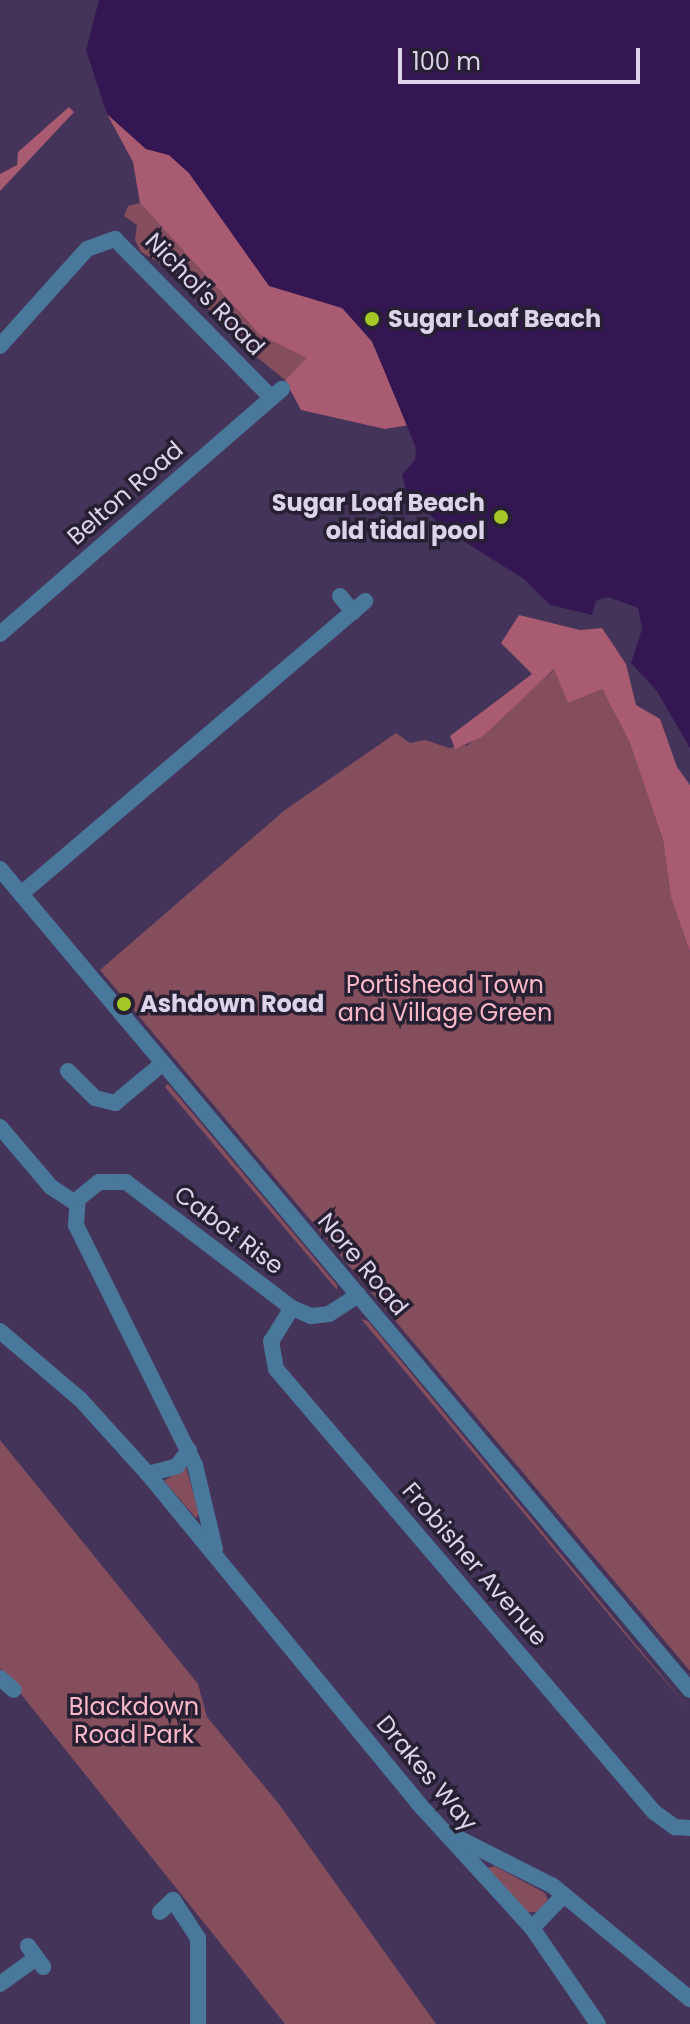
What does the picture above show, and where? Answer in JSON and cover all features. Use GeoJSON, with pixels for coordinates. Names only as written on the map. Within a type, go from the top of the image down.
{"type":"FeatureCollection","features":[{"type":"Feature","properties":{"kind":"street","name":"Nichol's Road"},"geometry":{"type":"LineString","coordinates":[[0,346],[87,249],[115,239],[277,394]]}},
{"type":"Feature","properties":{"kind":"street","name":"Belton Road"},"geometry":{"type":"LineString","coordinates":[[0,634],[277,394]]}},
{"type":"Feature","properties":{"kind":"street"},"geometry":{"type":"LineString","coordinates":[[21,894],[359,607],[340,596]]}},
{"type":"Feature","properties":{"kind":"street","name":"Nore Road"},"geometry":{"type":"LineString","coordinates":[[0,869],[690,1690]]}},
{"type":"Feature","properties":{"kind":"street"},"geometry":{"type":"LineString","coordinates":[[68,1071],[95,1098],[115,1103],[163,1063]]}},
{"type":"Feature","properties":{"kind":"street"},"geometry":{"type":"LineString","coordinates":[[3,1135],[51,1187],[77,1204],[76,1225],[189,1450],[177,1466],[148,1474]]}},
{"type":"Feature","properties":{"kind":"street","name":"Cabot Rise"},"geometry":{"type":"LineString","coordinates":[[77,1204],[94,1185],[126,1182],[292,1308],[324,1316],[358,1295]]}},
{"type":"Feature","properties":{"kind":"street","name":"Frobisher Avenue"},"geometry":{"type":"LineString","coordinates":[[292,1308],[271,1341],[276,1369],[654,1812],[675,1827],[690,1828]]}},
{"type":"Feature","properties":{"kind":"street","name":"Drakes Way"},"geometry":{"type":"LineString","coordinates":[[0,1331],[80,1399],[148,1474],[439,1826],[532,1928],[598,2024]]}},
{"type":"Feature","properties":{"kind":"street","name":"Drakes Way"},"geometry":{"type":"LineString","coordinates":[[189,1450],[216,1555]]}},
{"type":"Feature","properties":{"kind":"street"},"geometry":{"type":"LineString","coordinates":[[0,1678],[14,1690]]}},
{"type":"Feature","properties":{"kind":"street"},"geometry":{"type":"LineString","coordinates":[[439,1826],[564,1895],[690,1999]]}},
{"type":"Feature","properties":{"kind":"street"},"geometry":{"type":"LineString","coordinates":[[532,1928],[564,1895]]}},
{"type":"Feature","properties":{"kind":"street"},"geometry":{"type":"LineString","coordinates":[[160,1912],[173,1900],[198,1938],[198,2024]]}},
{"type":"Feature","properties":{"kind":"street"},"geometry":{"type":"LineString","coordinates":[[0,1984],[36,1957]]}},
{"type":"Feature","properties":{"kind":"green space"},"geometry":{"type":"Polygon","coordinates":[[[140,203],[260,335],[308,358],[285,380],[241,344],[173,271],[141,252],[135,240],[137,225],[124,216],[128,206],[140,203]]]}},
{"type":"Feature","properties":{"kind":"green space","name":"Portishead Town and Village Green"},"geometry":{"type":"Polygon","coordinates":[[[555,669],[602,689],[629,741],[663,840],[671,898],[690,952],[690,1671],[100,970],[285,810],[396,733],[410,743],[425,740],[449,748],[468,745],[555,669]]]}},
{"type":"Feature","properties":{"kind":"green space"},"geometry":{"type":"Polygon","coordinates":[[[168,1084],[337,1285],[337,1290],[165,1087],[168,1084]]]}},
{"type":"Feature","properties":{"kind":"green space"},"geometry":{"type":"Polygon","coordinates":[[[361,1319],[368,1321],[690,1710],[635,1646],[361,1319]]]}},
{"type":"Feature","properties":{"kind":"green space","name":"Blackdown Road Park"},"geometry":{"type":"Polygon","coordinates":[[[0,1440],[198,1684],[207,1717],[279,1804],[436,2024],[285,2024],[0,1668],[0,1440]]]}},
{"type":"Feature","properties":{"kind":"green space"},"geometry":{"type":"Polygon","coordinates":[[[186,1467],[199,1514],[196,1518],[164,1481],[186,1467]]]}},
{"type":"Feature","properties":{"kind":"green space"},"geometry":{"type":"Polygon","coordinates":[[[495,1866],[545,1893],[548,1900],[537,1912],[527,1912],[487,1868],[495,1866]]]}},
{"type":"Feature","properties":{"kind":"shaded area"},"geometry":{"type":"Polygon","coordinates":[[[99,0],[690,0],[690,748],[657,691],[631,663],[642,629],[638,608],[608,597],[596,601],[592,615],[550,605],[524,579],[444,529],[406,490],[402,475],[415,460],[416,448],[372,341],[342,308],[269,286],[189,173],[169,155],[146,149],[107,114],[86,50],[99,0]]]}},
{"type":"Feature","properties":{"kind":"shaded area"},"geometry":{"type":"Polygon","coordinates":[[[69,107],[74,112],[0,191],[0,174],[17,165],[18,152],[69,107]]]}},
{"type":"Feature","properties":{"kind":"shaded area"},"geometry":{"type":"Polygon","coordinates":[[[107,114],[146,149],[169,155],[189,173],[269,285],[343,308],[372,342],[409,425],[385,429],[301,410],[285,380],[307,358],[260,335],[140,203],[133,162],[107,114]]]}},
{"type":"Feature","properties":{"kind":"shaded area"},"geometry":{"type":"Polygon","coordinates":[[[519,615],[580,630],[602,628],[626,664],[636,705],[660,719],[677,767],[690,785],[690,952],[671,898],[663,840],[629,741],[602,689],[568,703],[554,669],[482,737],[455,749],[450,736],[532,674],[501,643],[519,615]]]}},
{"type":"Feature","properties":{"kind":"place","name":"Sugar Loaf Beach"},"geometry":{"type":"Point","coordinates":[372,319]}},
{"type":"Feature","properties":{"kind":"place","name":"Sugar Loaf Beach old tidal pool"},"geometry":{"type":"Point","coordinates":[501,517]}},
{"type":"Feature","properties":{"kind":"place","name":"Ashdown Road"},"geometry":{"type":"Point","coordinates":[124,1004]}}]}
